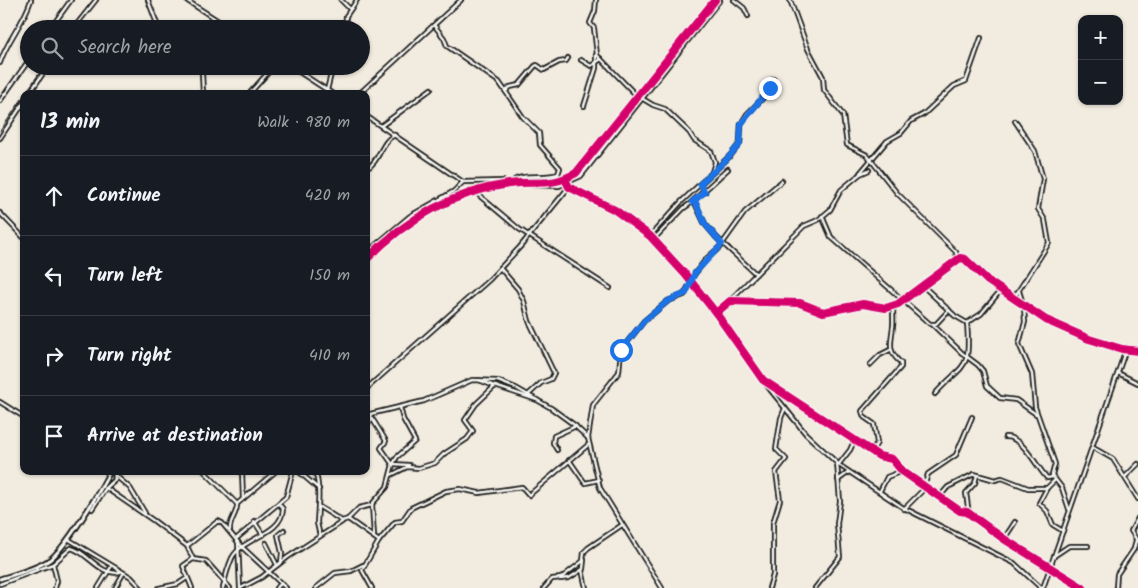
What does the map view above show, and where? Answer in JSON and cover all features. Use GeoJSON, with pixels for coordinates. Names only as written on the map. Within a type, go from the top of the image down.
{"type":"FeatureCollection","features":[{"type":"Feature","properties":{"kind":"street"},"geometry":{"type":"LineString","coordinates":[[22,20],[32,0]]}},
{"type":"Feature","properties":{"kind":"street"},"geometry":{"type":"LineString","coordinates":[[57,20],[71,0]]}},
{"type":"Feature","properties":{"kind":"street"},"geometry":{"type":"LineString","coordinates":[[81,20],[96,0]]}},
{"type":"Feature","properties":{"kind":"street"},"geometry":{"type":"LineString","coordinates":[[148,0],[156,20]]}},
{"type":"Feature","properties":{"kind":"street"},"geometry":{"type":"LineString","coordinates":[[186,0],[217,20]]}},
{"type":"Feature","properties":{"kind":"street"},"geometry":{"type":"LineString","coordinates":[[341,0],[350,9]]}},
{"type":"Feature","properties":{"kind":"street"},"geometry":{"type":"LineString","coordinates":[[346,20],[350,9],[357,0]]}},
{"type":"Feature","properties":{"kind":"street"},"geometry":{"type":"LineString","coordinates":[[363,90],[461,0]]}},
{"type":"Feature","properties":{"kind":"street"},"geometry":{"type":"LineString","coordinates":[[584,106],[597,61],[594,28],[590,23],[595,11],[596,0]]}},
{"type":"Feature","properties":{"kind":"street"},"geometry":{"type":"LineString","coordinates":[[370,256],[380,245],[422,213],[458,195],[510,183],[556,183],[576,173],[715,0]]}},
{"type":"Feature","properties":{"kind":"street"},"geometry":{"type":"LineString","coordinates":[[370,386],[393,367],[500,268],[530,236],[568,185],[581,176],[720,0]]}},
{"type":"Feature","properties":{"kind":"street"},"geometry":{"type":"LineString","coordinates":[[734,0],[743,7],[748,16]]}},
{"type":"Feature","properties":{"kind":"street"},"geometry":{"type":"LineString","coordinates":[[790,0],[806,44],[823,77],[824,90],[843,115],[846,142],[851,149],[864,152],[914,212],[954,250],[957,258]]}},
{"type":"Feature","properties":{"kind":"street"},"geometry":{"type":"LineString","coordinates":[[0,63],[6,45],[20,24]]}},
{"type":"Feature","properties":{"kind":"street"},"geometry":{"type":"LineString","coordinates":[[370,118],[463,182],[503,181],[510,183],[518,178],[550,177],[558,174],[560,168],[540,145],[539,133],[523,117],[506,91],[494,78],[447,46],[444,38],[434,25]]}},
{"type":"Feature","properties":{"kind":"street"},"geometry":{"type":"LineString","coordinates":[[716,313],[804,226],[815,222],[832,207],[841,190],[860,174],[888,141],[902,132],[911,121],[924,114],[954,86],[966,81],[981,38]]}},
{"type":"Feature","properties":{"kind":"street"},"geometry":{"type":"LineString","coordinates":[[596,53],[637,96]]}},
{"type":"Feature","properties":{"kind":"street"},"geometry":{"type":"LineString","coordinates":[[506,91],[510,87],[519,85],[535,66],[538,65],[544,70],[559,62],[566,61],[568,58]]}},
{"type":"Feature","properties":{"kind":"street"},"geometry":{"type":"LineString","coordinates":[[581,60],[591,66],[601,59]]}},
{"type":"Feature","properties":{"kind":"street"},"geometry":{"type":"LineString","coordinates":[[0,101],[20,73]]}},
{"type":"Feature","properties":{"kind":"street"},"geometry":{"type":"LineString","coordinates":[[32,90],[42,75]]}},
{"type":"Feature","properties":{"kind":"street"},"geometry":{"type":"LineString","coordinates":[[202,75],[203,90]]}},
{"type":"Feature","properties":{"kind":"street"},"geometry":{"type":"LineString","coordinates":[[253,90],[266,75]]}},
{"type":"Feature","properties":{"kind":"street"},"geometry":{"type":"LineString","coordinates":[[304,75],[327,90],[331,75]]}},
{"type":"Feature","properties":{"kind":"street"},"geometry":{"type":"LineString","coordinates":[[650,236],[740,143],[741,124],[767,93],[773,79]]}},
{"type":"Feature","properties":{"kind":"street"},"geometry":{"type":"LineString","coordinates":[[382,126],[431,89]]}},
{"type":"Feature","properties":{"kind":"street"},"geometry":{"type":"LineString","coordinates":[[643,99],[653,106],[665,109],[689,132],[694,140],[711,151],[715,162],[712,173]]}},
{"type":"Feature","properties":{"kind":"street"},"geometry":{"type":"LineString","coordinates":[[0,138],[20,108]]}},
{"type":"Feature","properties":{"kind":"street"},"geometry":{"type":"LineString","coordinates":[[1009,296],[1019,291],[1049,243],[1044,220],[1038,210],[1044,179],[1035,151],[1015,121]]}},
{"type":"Feature","properties":{"kind":"street"},"geometry":{"type":"LineString","coordinates":[[370,167],[390,137],[396,135]]}},
{"type":"Feature","properties":{"kind":"street"},"geometry":{"type":"LineString","coordinates":[[653,240],[728,169]]}},
{"type":"Feature","properties":{"kind":"street"},"geometry":{"type":"LineString","coordinates":[[860,174],[869,170]]}},
{"type":"Feature","properties":{"kind":"street"},"geometry":{"type":"LineString","coordinates":[[662,588],[600,488],[588,445],[593,405],[619,372],[621,350],[644,321],[668,301],[686,293],[691,281],[706,259],[722,244],[745,212],[782,181]]}},
{"type":"Feature","properties":{"kind":"street"},"geometry":{"type":"LineString","coordinates":[[370,250],[410,216],[458,188],[463,182]]}},
{"type":"Feature","properties":{"kind":"street"},"geometry":{"type":"LineString","coordinates":[[527,182],[528,185],[568,185],[615,210],[650,236],[691,281],[763,380],[806,434],[838,464],[904,508],[1014,563],[1042,588],[1126,349]]}},
{"type":"Feature","properties":{"kind":"street"},"geometry":{"type":"LineString","coordinates":[[700,184],[705,192]]}},
{"type":"Feature","properties":{"kind":"street"},"geometry":{"type":"LineString","coordinates":[[458,188],[458,195]]}},
{"type":"Feature","properties":{"kind":"street"},"geometry":{"type":"LineString","coordinates":[[475,192],[486,204],[530,236],[610,288]]}},
{"type":"Feature","properties":{"kind":"street"},"geometry":{"type":"LineString","coordinates":[[692,202],[696,203],[705,224],[722,244],[756,274]]}},
{"type":"Feature","properties":{"kind":"street"},"geometry":{"type":"LineString","coordinates":[[0,213],[20,234]]}},
{"type":"Feature","properties":{"kind":"street"},"geometry":{"type":"LineString","coordinates":[[822,216],[831,238],[902,301],[933,325],[982,370],[986,384],[1000,398],[1016,400],[1038,414]]}},
{"type":"Feature","properties":{"kind":"street"},"geometry":{"type":"LineString","coordinates":[[730,300],[800,303],[823,312],[863,304],[882,308],[894,306],[957,258]]}},
{"type":"Feature","properties":{"kind":"street"},"geometry":{"type":"LineString","coordinates":[[957,258],[965,260],[1024,307],[1080,335],[1138,351]]}},
{"type":"Feature","properties":{"kind":"street"},"geometry":{"type":"LineString","coordinates":[[500,268],[518,289],[524,301],[529,321],[554,373],[551,379],[541,382],[528,395]]}},
{"type":"Feature","properties":{"kind":"street"},"geometry":{"type":"LineString","coordinates":[[922,286],[948,310],[968,323]]}},
{"type":"Feature","properties":{"kind":"street"},"geometry":{"type":"LineString","coordinates":[[968,323],[981,314],[1001,290]]}},
{"type":"Feature","properties":{"kind":"street"},"geometry":{"type":"LineString","coordinates":[[1019,291],[1024,307],[1023,332],[1019,344],[1032,374],[1038,414],[1055,464],[1054,478],[1039,503],[1047,510],[1053,526],[1063,531]]}},
{"type":"Feature","properties":{"kind":"street"},"geometry":{"type":"LineString","coordinates":[[872,452],[877,444],[874,424],[864,417],[862,411],[901,367],[901,363],[890,350],[894,306]]}},
{"type":"Feature","properties":{"kind":"street"},"geometry":{"type":"LineString","coordinates":[[933,325],[948,310]]}},
{"type":"Feature","properties":{"kind":"street"},"geometry":{"type":"LineString","coordinates":[[935,394],[949,379],[961,370],[968,357],[968,323]]}},
{"type":"Feature","properties":{"kind":"street"},"geometry":{"type":"LineString","coordinates":[[870,365],[880,355],[890,350]]}},
{"type":"Feature","properties":{"kind":"street"},"geometry":{"type":"LineString","coordinates":[[1118,373],[1138,384]]}},
{"type":"Feature","properties":{"kind":"street"},"geometry":{"type":"LineString","coordinates":[[370,414],[424,402],[477,380],[498,381],[539,401],[576,426],[588,438]]}},
{"type":"Feature","properties":{"kind":"street"},"geometry":{"type":"LineString","coordinates":[[477,380],[539,401]]}},
{"type":"Feature","properties":{"kind":"street"},"geometry":{"type":"LineString","coordinates":[[763,380],[872,452],[892,459],[902,471],[940,494],[960,511],[969,514],[1004,539],[1083,588]]}},
{"type":"Feature","properties":{"kind":"street"},"geometry":{"type":"LineString","coordinates":[[393,464],[401,463],[419,468],[435,463],[444,454],[471,436],[472,428],[465,420],[476,404],[494,386]]}},
{"type":"Feature","properties":{"kind":"street"},"geometry":{"type":"LineString","coordinates":[[0,402],[20,414]]}},
{"type":"Feature","properties":{"kind":"street"},"geometry":{"type":"LineString","coordinates":[[236,540],[240,588],[270,571],[348,519],[359,508],[372,504],[388,487],[393,464],[415,439],[403,418],[400,406]]}},
{"type":"Feature","properties":{"kind":"street"},"geometry":{"type":"LineString","coordinates":[[769,588],[773,575],[773,523],[780,500],[776,472],[786,459],[776,449],[781,418],[785,408]]}},
{"type":"Feature","properties":{"kind":"street"},"geometry":{"type":"LineString","coordinates":[[926,486],[925,479],[928,474],[956,455],[972,417]]}},
{"type":"Feature","properties":{"kind":"street"},"geometry":{"type":"LineString","coordinates":[[370,418],[386,441],[381,448],[393,464]]}},
{"type":"Feature","properties":{"kind":"street"},"geometry":{"type":"LineString","coordinates":[[557,450],[553,443],[554,436],[576,426]]}},
{"type":"Feature","properties":{"kind":"street"},"geometry":{"type":"LineString","coordinates":[[1005,437],[1010,437],[1017,442],[1046,478],[1054,478]]}},
{"type":"Feature","properties":{"kind":"street"},"geometry":{"type":"LineString","coordinates":[[815,588],[839,558],[838,524],[840,501],[838,464],[850,450],[855,439]]}},
{"type":"Feature","properties":{"kind":"street"},"geometry":{"type":"LineString","coordinates":[[372,588],[362,573],[363,565],[379,541],[395,522],[402,521],[410,508],[434,495],[453,490],[478,494],[522,487],[529,495],[588,445]]}},
{"type":"Feature","properties":{"kind":"street"},"geometry":{"type":"LineString","coordinates":[[1092,447],[1113,459],[1138,499]]}},
{"type":"Feature","properties":{"kind":"street"},"geometry":{"type":"LineString","coordinates":[[569,460],[585,483],[599,480]]}},
{"type":"Feature","properties":{"kind":"street"},"geometry":{"type":"LineString","coordinates":[[1125,477],[1138,464]]}},
{"type":"Feature","properties":{"kind":"street"},"geometry":{"type":"LineString","coordinates":[[392,475],[410,466]]}},
{"type":"Feature","properties":{"kind":"street"},"geometry":{"type":"LineString","coordinates":[[880,492],[887,477],[902,471]]}},
{"type":"Feature","properties":{"kind":"street"},"geometry":{"type":"LineString","coordinates":[[838,481],[849,472]]}},
{"type":"Feature","properties":{"kind":"street"},"geometry":{"type":"LineString","coordinates":[[940,494],[945,488],[963,478],[977,474],[995,480],[1002,478],[1028,488],[1047,488]]}},
{"type":"Feature","properties":{"kind":"street"},"geometry":{"type":"LineString","coordinates":[[969,514],[970,510],[966,495],[975,483],[977,474]]}},
{"type":"Feature","properties":{"kind":"street"},"geometry":{"type":"LineString","coordinates":[[0,579],[48,561],[59,552],[107,475]]}},
{"type":"Feature","properties":{"kind":"street"},"geometry":{"type":"LineString","coordinates":[[208,475],[237,504]]}},
{"type":"Feature","properties":{"kind":"street"},"geometry":{"type":"LineString","coordinates":[[242,475],[243,499]]}},
{"type":"Feature","properties":{"kind":"street"},"geometry":{"type":"LineString","coordinates":[[231,532],[230,525],[237,504],[271,475]]}},
{"type":"Feature","properties":{"kind":"street"},"geometry":{"type":"LineString","coordinates":[[236,540],[254,521],[286,497],[292,475]]}},
{"type":"Feature","properties":{"kind":"street"},"geometry":{"type":"LineString","coordinates":[[302,475],[320,489]]}},
{"type":"Feature","properties":{"kind":"street"},"geometry":{"type":"LineString","coordinates":[[315,475],[320,489],[317,523],[320,536]]}},
{"type":"Feature","properties":{"kind":"street"},"geometry":{"type":"LineString","coordinates":[[92,509],[116,476],[130,488],[146,515]]}},
{"type":"Feature","properties":{"kind":"street"},"geometry":{"type":"LineString","coordinates":[[1054,478],[1062,488],[1070,510]]}},
{"type":"Feature","properties":{"kind":"street"},"geometry":{"type":"LineString","coordinates":[[307,480],[316,479]]}},
{"type":"Feature","properties":{"kind":"street"},"geometry":{"type":"LineString","coordinates":[[904,508],[926,486]]}},
{"type":"Feature","properties":{"kind":"street"},"geometry":{"type":"LineString","coordinates":[[106,488],[187,546],[193,559]]}},
{"type":"Feature","properties":{"kind":"street"},"geometry":{"type":"LineString","coordinates":[[223,588],[232,559],[242,547],[253,538],[263,535],[281,519],[283,509],[279,504]]}},
{"type":"Feature","properties":{"kind":"street"},"geometry":{"type":"LineString","coordinates":[[372,504],[374,536]]}},
{"type":"Feature","properties":{"kind":"street"},"geometry":{"type":"LineString","coordinates":[[318,506],[342,522]]}},
{"type":"Feature","properties":{"kind":"street"},"geometry":{"type":"LineString","coordinates":[[1116,588],[1117,574],[1134,550],[1137,541],[1131,531],[1138,518]]}},
{"type":"Feature","properties":{"kind":"street"},"geometry":{"type":"LineString","coordinates":[[348,519],[379,541]]}},
{"type":"Feature","properties":{"kind":"street"},"geometry":{"type":"LineString","coordinates":[[187,546],[218,521],[231,532],[242,547],[270,571],[286,588]]}},
{"type":"Feature","properties":{"kind":"street"},"geometry":{"type":"LineString","coordinates":[[254,521],[263,535]]}},
{"type":"Feature","properties":{"kind":"street"},"geometry":{"type":"LineString","coordinates":[[1004,539],[1014,522]]}},
{"type":"Feature","properties":{"kind":"street"},"geometry":{"type":"LineString","coordinates":[[586,588],[583,569],[585,550],[622,525]]}},
{"type":"Feature","properties":{"kind":"street"},"geometry":{"type":"LineString","coordinates":[[281,562],[282,554],[278,535],[284,530]]}},
{"type":"Feature","properties":{"kind":"street"},"geometry":{"type":"LineString","coordinates":[[68,539],[131,578],[142,588]]}},
{"type":"Feature","properties":{"kind":"street"},"geometry":{"type":"LineString","coordinates":[[266,543],[278,565]]}},
{"type":"Feature","properties":{"kind":"street"},"geometry":{"type":"LineString","coordinates":[[1054,556],[1069,546],[1088,546]]}},
{"type":"Feature","properties":{"kind":"street"},"geometry":{"type":"LineString","coordinates":[[0,584],[53,564],[71,548],[78,549],[95,564],[109,571],[122,573]]}},
{"type":"Feature","properties":{"kind":"street"},"geometry":{"type":"LineString","coordinates":[[192,588],[183,566],[193,559],[206,561],[230,588]]}},
{"type":"Feature","properties":{"kind":"street"},"geometry":{"type":"LineString","coordinates":[[558,579],[584,560]]}},
{"type":"Feature","properties":{"kind":"street"},"geometry":{"type":"LineString","coordinates":[[53,564],[57,581],[55,588]]}},
{"type":"Feature","properties":{"kind":"street"},"geometry":{"type":"LineString","coordinates":[[316,588],[335,574],[351,571],[363,565]]}},
{"type":"Feature","properties":{"kind":"street"},"geometry":{"type":"LineString","coordinates":[[98,588],[111,567]]}},
{"type":"Feature","properties":{"kind":"street"},"geometry":{"type":"LineString","coordinates":[[544,588],[552,579],[569,578],[583,569]]}},
{"type":"Feature","properties":{"kind":"street"},"geometry":{"type":"LineString","coordinates":[[115,588],[122,573]]}},
{"type":"Feature","properties":{"kind":"street"},"geometry":{"type":"LineString","coordinates":[[158,588],[178,584],[187,577]]}},
{"type":"Feature","properties":{"kind":"street"},"geometry":{"type":"LineString","coordinates":[[276,588],[281,584]]}},
{"type":"Feature","properties":{"kind":"railway"},"geometry":{"type":"LineString","coordinates":[[77,20],[93,0]]}},
{"type":"Feature","properties":{"kind":"railway"},"geometry":{"type":"LineString","coordinates":[[28,90],[38,75]]}},
{"type":"Feature","properties":{"kind":"railway"},"geometry":{"type":"LineString","coordinates":[[0,131],[20,102]]}},
{"type":"Feature","properties":{"kind":"cycle path"},"geometry":{"type":"LineString","coordinates":[[370,256],[381,245],[414,220],[468,193],[509,184],[550,182],[567,178],[576,173],[715,0]]}},
{"type":"Feature","properties":{"kind":"cycle path"},"geometry":{"type":"LineString","coordinates":[[567,183],[569,187],[615,210],[650,236],[685,274],[716,313],[763,380],[879,456],[892,459],[902,471],[960,511],[967,512],[1004,539],[1083,588]]}},
{"type":"Feature","properties":{"kind":"cycle path"},"geometry":{"type":"LineString","coordinates":[[716,313],[730,301],[800,303],[823,312],[863,304],[886,308],[898,304],[960,258],[965,259],[988,281],[1046,320],[1089,339],[1122,349],[1138,351]]}},
{"type":"Feature","properties":{"kind":"route"},"geometry":{"type":"LineString","coordinates":[[621,350],[638,326],[672,298],[680,297],[686,293],[690,280],[695,273],[722,244],[705,224],[696,203],[692,202],[705,192],[700,184],[732,155],[740,144],[742,136],[741,124],[747,114],[770,88]]}}]}
